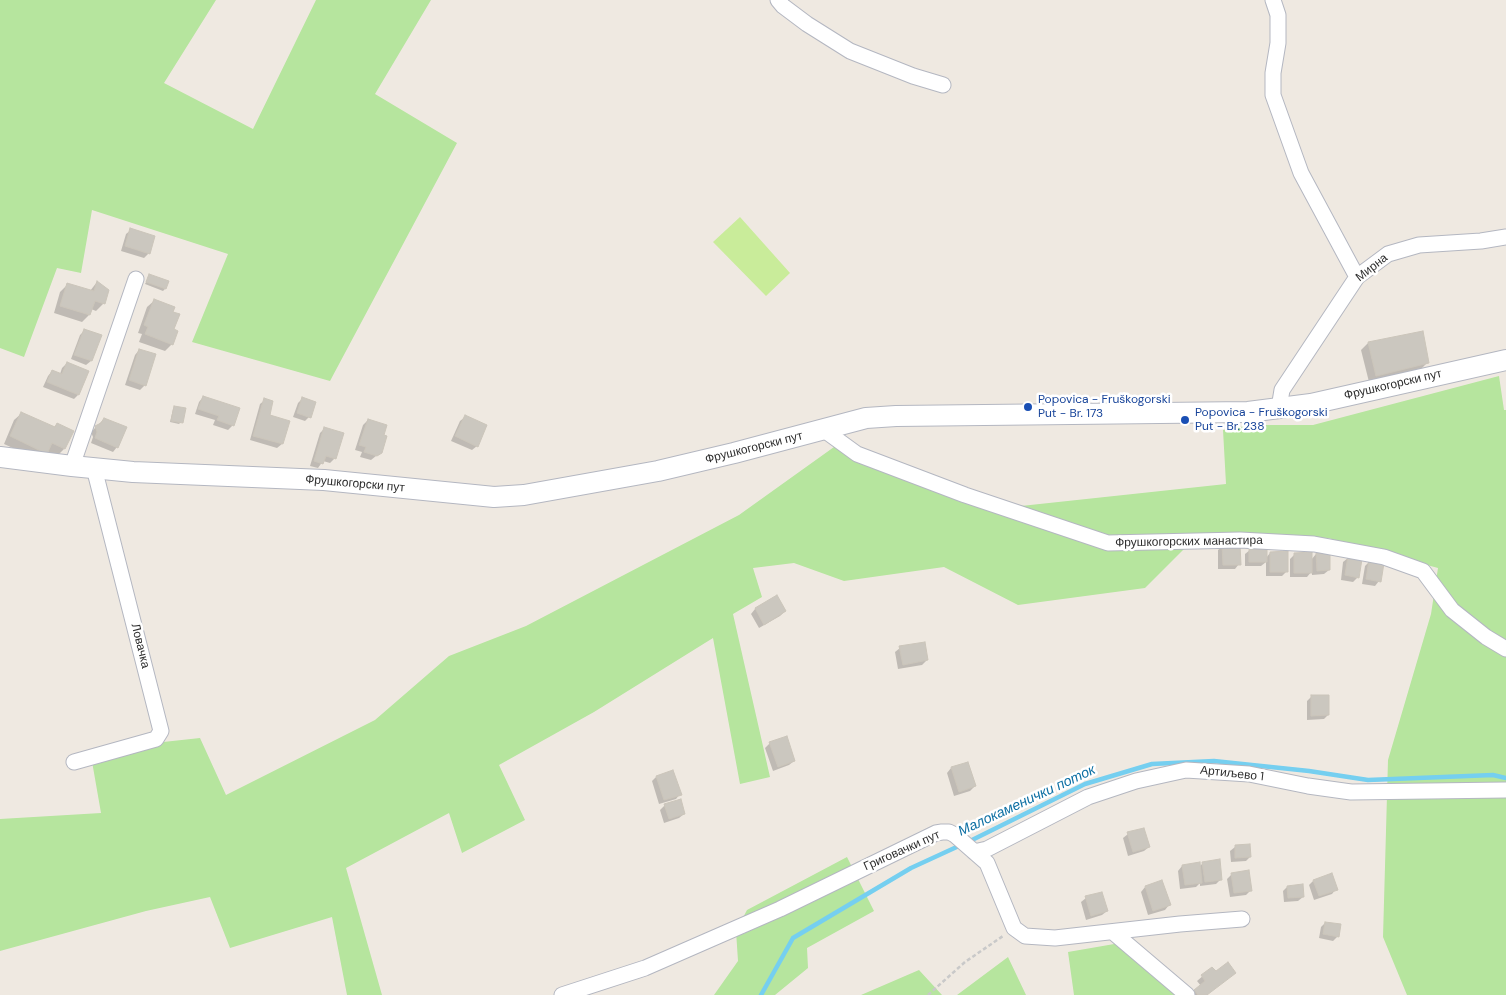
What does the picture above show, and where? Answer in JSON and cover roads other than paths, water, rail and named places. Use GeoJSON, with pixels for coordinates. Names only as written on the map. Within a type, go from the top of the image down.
{"type":"FeatureCollection","features":[{"type":"Feature","properties":{"kind":"street"},"geometry":{"type":"LineString","coordinates":[[778,0],[782,6],[807,24],[850,51],[912,76],[943,85]]}},
{"type":"Feature","properties":{"kind":"street"},"geometry":{"type":"LineString","coordinates":[[1273,0],[1278,15],[1278,43],[1273,73],[1273,95],[1301,173],[1356,278]]}},
{"type":"Feature","properties":{"kind":"street","name":"Мирна"},"geometry":{"type":"LineString","coordinates":[[1279,408],[1282,390],[1356,278],[1388,254],[1419,245],[1506,237]]}},
{"type":"Feature","properties":{"kind":"street"},"geometry":{"type":"LineString","coordinates":[[72,466],[136,279]]}},
{"type":"Feature","properties":{"kind":"street","name":"Фрушкогорски пут"},"geometry":{"type":"LineString","coordinates":[[0,457],[94,468],[324,480],[494,497],[543,491],[658,471],[866,418],[896,416],[1248,412],[1311,404],[1506,360]]}},
{"type":"Feature","properties":{"kind":"street","name":"Фрушкогорских манастира"},"geometry":{"type":"LineString","coordinates":[[824,430],[857,454],[965,495],[1108,543],[1240,540],[1314,544],[1384,557],[1423,571],[1452,610],[1469,625],[1506,649]]}},
{"type":"Feature","properties":{"kind":"street","name":"Ловачка"},"geometry":{"type":"LineString","coordinates":[[74,762],[156,739],[161,731],[94,468]]}},
{"type":"Feature","properties":{"kind":"street","name":"Артиљево 1"},"geometry":{"type":"LineString","coordinates":[[974,852],[987,849],[1088,797],[1136,781],[1186,770],[1249,774],[1308,786],[1351,792],[1506,790]]}},
{"type":"Feature","properties":{"kind":"street","name":"Григовачки пут"},"geometry":{"type":"LineString","coordinates":[[562,995],[646,968],[780,909],[936,833],[949,832],[955,835],[987,863],[1014,928],[1024,936],[1055,938],[1114,932]]}},
{"type":"Feature","properties":{"kind":"street"},"geometry":{"type":"LineString","coordinates":[[1114,932],[1242,919]]}},
{"type":"Feature","properties":{"kind":"street"},"geometry":{"type":"LineString","coordinates":[[1114,932],[1187,995]]}},
{"type":"Feature","properties":{"kind":"waterway","name":"Малокаменички поток"},"geometry":{"type":"LineString","coordinates":[[968,842],[1085,784],[1152,764],[1214,761],[1309,771],[1368,780],[1493,775],[1506,778]]}},
{"type":"Feature","properties":{"kind":"waterway","name":"Малокаменички поток"},"geometry":{"type":"LineString","coordinates":[[761,995],[793,938],[911,868],[961,845]]}},
{"type":"Feature","properties":{"kind":"place","name":"Popovica - Fruškogorski Put - Br. 173"},"geometry":{"type":"Point","coordinates":[1028,407]}},
{"type":"Feature","properties":{"kind":"place","name":"Popovica - Fruškogorski Put - Br. 238"},"geometry":{"type":"Point","coordinates":[1185,420]}}]}
